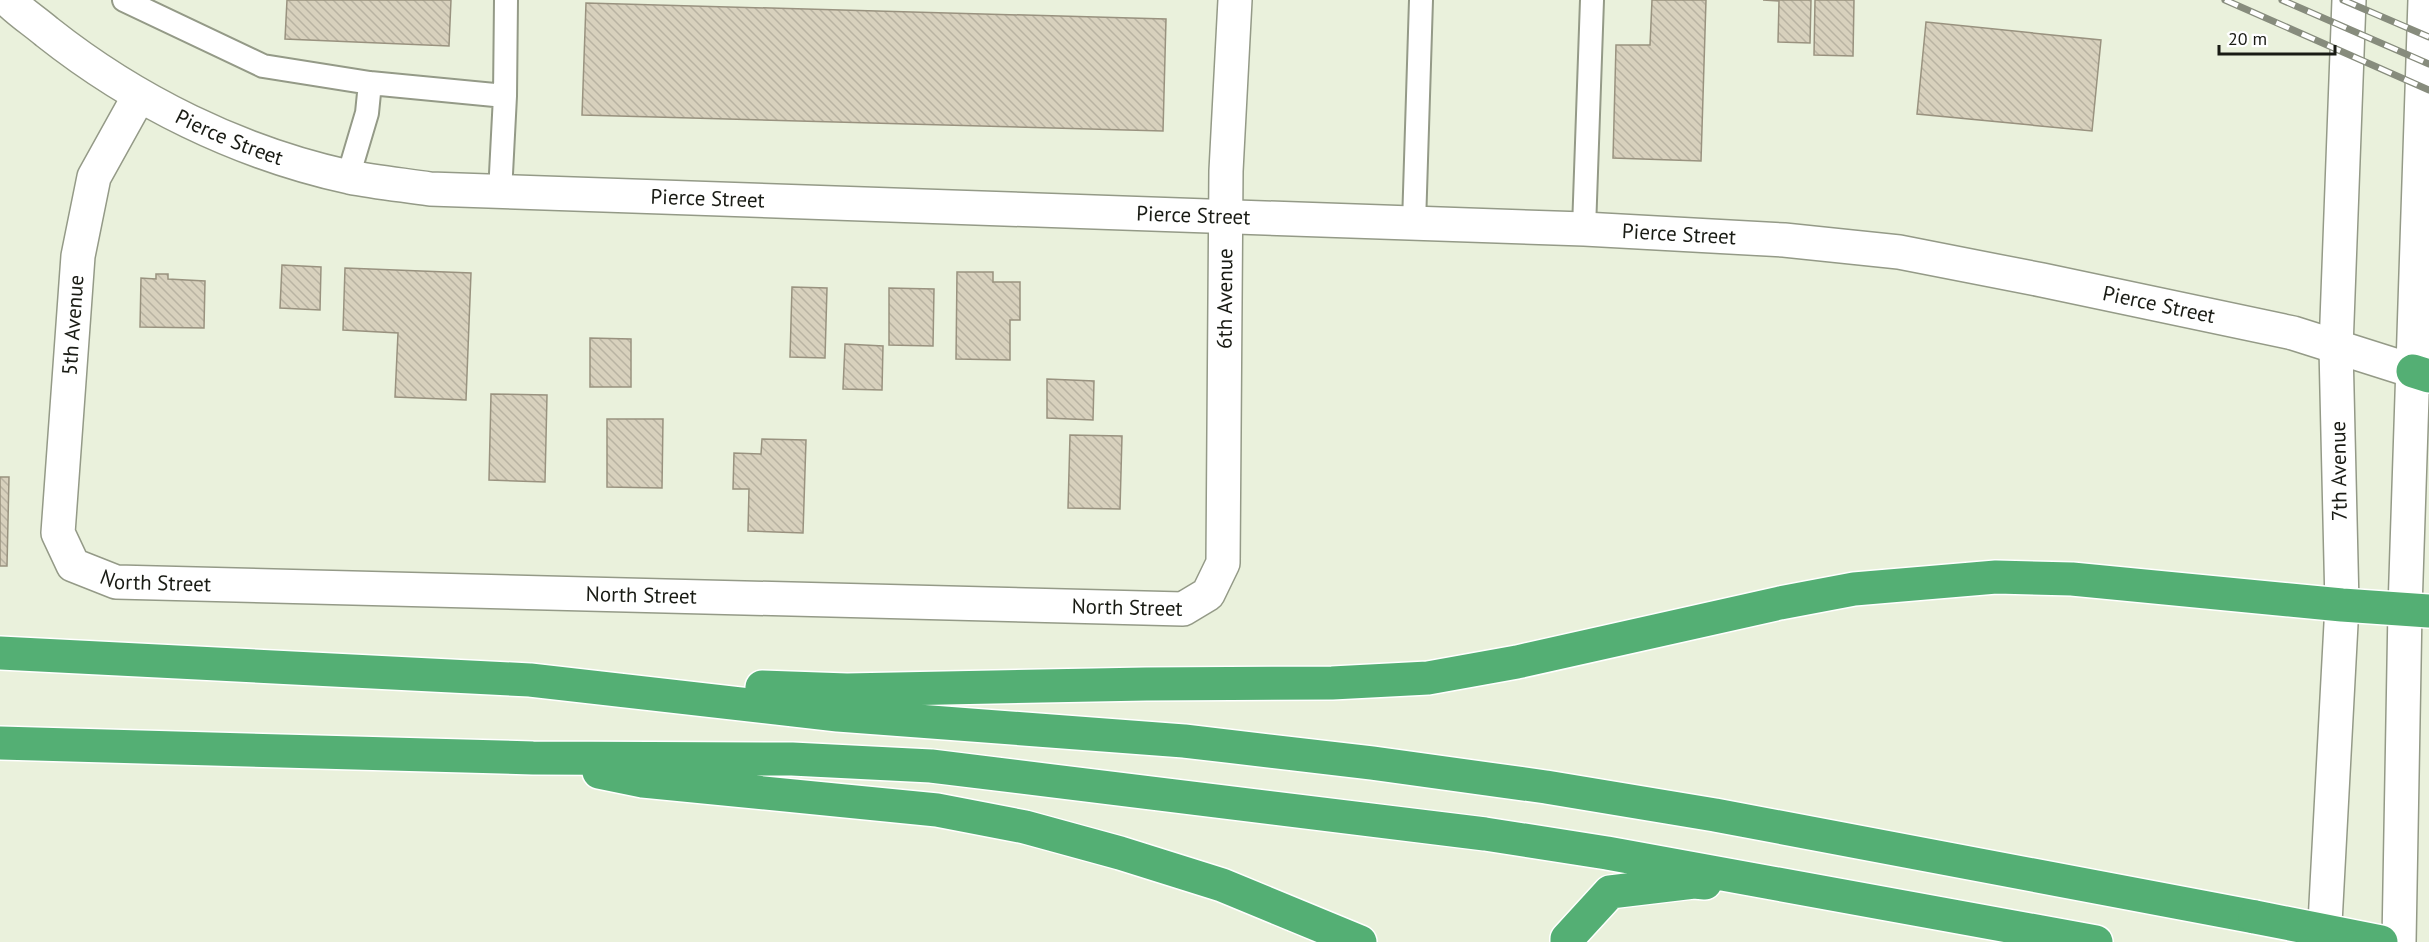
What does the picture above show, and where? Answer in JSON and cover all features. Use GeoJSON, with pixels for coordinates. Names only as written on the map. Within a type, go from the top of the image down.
{"type":"FeatureCollection","features":[{"type":"Feature","properties":{"kind":"highway"},"geometry":{"type":"LineString","coordinates":[[0,652],[530,680],[847,690],[1134,684],[1332,683],[1428,678],[1517,662],[1780,603],[1854,589],[1996,577],[2072,579],[2417,610]]}},
{"type":"Feature","properties":{"kind":"highway"},"geometry":{"type":"LineString","coordinates":[[530,680],[838,715],[1184,741],[1372,763],[1546,787],[1715,815],[2381,942]]}},
{"type":"Feature","properties":{"kind":"highway"},"geometry":{"type":"LineString","coordinates":[[0,743],[533,758],[792,759],[931,766],[1485,834],[1607,853],[2096,942]]}},
{"type":"Feature","properties":{"kind":"highway"},"geometry":{"type":"LineString","coordinates":[[533,758],[643,782],[938,810],[1025,827],[1120,853],[1222,885],[1360,942]]}},
{"type":"Feature","properties":{"kind":"highway"},"geometry":{"type":"LineString","coordinates":[[1567,942],[1567,939],[1610,892],[1694,882],[1874,902]]}},
{"type":"Feature","properties":{"kind":"street","name":"Pierce Street"},"geometry":{"type":"LineString","coordinates":[[8,0],[70,50],[139,96],[214,133],[270,154],[348,177],[430,189],[500,193],[1584,229],[1784,240],[1899,252],[2281,330],[2421,374]]}},
{"type":"Feature","properties":{"kind":"street","name":"6th Avenue"},"geometry":{"type":"LineString","coordinates":[[1208,594],[1223,563],[1226,171],[1235,0]]}},
{"type":"Feature","properties":{"kind":"street","name":"7th Avenue"},"geometry":{"type":"LineString","coordinates":[[2324,942],[2342,605],[2336,348],[2349,0]]}},
{"type":"Feature","properties":{"kind":"street"},"geometry":{"type":"LineString","coordinates":[[2399,942],[2417,610],[2425,0]]}},
{"type":"Feature","properties":{"kind":"street","name":"5th Avenue"},"geometry":{"type":"LineString","coordinates":[[73,564],[58,533],[78,256],[94,177],[139,96]]}},
{"type":"Feature","properties":{"kind":"street","name":"North Street"},"geometry":{"type":"LineString","coordinates":[[73,564],[116,582],[1183,609],[1208,594]]}},
{"type":"Feature","properties":{"kind":"lane"},"geometry":{"type":"LineString","coordinates":[[124,0],[263,66],[370,83],[505,96]]}},
{"type":"Feature","properties":{"kind":"lane"},"geometry":{"type":"LineString","coordinates":[[500,193],[505,96],[506,0]]}},
{"type":"Feature","properties":{"kind":"lane"},"geometry":{"type":"LineString","coordinates":[[1414,224],[1420,0]]}},
{"type":"Feature","properties":{"kind":"lane"},"geometry":{"type":"LineString","coordinates":[[1584,229],[1592,0]]}},
{"type":"Feature","properties":{"kind":"lane"},"geometry":{"type":"LineString","coordinates":[[348,177],[367,113],[370,83]]}},
{"type":"Feature","properties":{"kind":"building"},"geometry":{"type":"Polygon","coordinates":[[[287,0],[451,0],[449,46],[285,39],[287,0]]]}},
{"type":"Feature","properties":{"kind":"building"},"geometry":{"type":"Polygon","coordinates":[[[1652,0],[1706,0],[1701,161],[1613,158],[1616,45],[1650,45],[1652,0]]]}},
{"type":"Feature","properties":{"kind":"building"},"geometry":{"type":"Polygon","coordinates":[[[1763,0],[1811,0],[1810,43],[1778,42],[1779,1],[1763,0]]]}},
{"type":"Feature","properties":{"kind":"building"},"geometry":{"type":"Polygon","coordinates":[[[1815,0],[1854,0],[1853,56],[1814,55],[1815,0]]]}},
{"type":"Feature","properties":{"kind":"building"},"geometry":{"type":"Polygon","coordinates":[[[586,3],[1166,19],[1163,131],[582,115],[586,3]]]}},
{"type":"Feature","properties":{"kind":"building"},"geometry":{"type":"Polygon","coordinates":[[[1926,22],[2101,40],[2092,131],[1917,114],[1926,22]]]}},
{"type":"Feature","properties":{"kind":"building"},"geometry":{"type":"Polygon","coordinates":[[[282,265],[321,267],[320,310],[280,308],[282,265]]]}},
{"type":"Feature","properties":{"kind":"building"},"geometry":{"type":"Polygon","coordinates":[[[345,268],[471,273],[466,400],[395,397],[398,333],[343,330],[345,268]]]}},
{"type":"Feature","properties":{"kind":"building"},"geometry":{"type":"Polygon","coordinates":[[[957,272],[993,272],[993,282],[1020,282],[1020,320],[1010,320],[1010,360],[956,359],[957,272]]]}},
{"type":"Feature","properties":{"kind":"building"},"geometry":{"type":"Polygon","coordinates":[[[156,274],[168,274],[168,279],[205,281],[204,328],[140,327],[141,278],[156,279],[156,274]]]}},
{"type":"Feature","properties":{"kind":"building"},"geometry":{"type":"Polygon","coordinates":[[[792,287],[827,288],[825,358],[790,357],[792,287]]]}},
{"type":"Feature","properties":{"kind":"building"},"geometry":{"type":"Polygon","coordinates":[[[889,288],[934,289],[933,346],[889,345],[889,288]]]}},
{"type":"Feature","properties":{"kind":"building"},"geometry":{"type":"Polygon","coordinates":[[[590,338],[631,339],[631,387],[590,387],[590,338]]]}},
{"type":"Feature","properties":{"kind":"building"},"geometry":{"type":"Polygon","coordinates":[[[845,344],[883,346],[882,390],[843,389],[845,344]]]}},
{"type":"Feature","properties":{"kind":"building"},"geometry":{"type":"Polygon","coordinates":[[[1047,379],[1094,381],[1093,420],[1047,418],[1047,379]]]}},
{"type":"Feature","properties":{"kind":"building"},"geometry":{"type":"Polygon","coordinates":[[[491,394],[547,395],[545,482],[489,480],[491,394]]]}},
{"type":"Feature","properties":{"kind":"building"},"geometry":{"type":"Polygon","coordinates":[[[607,419],[663,419],[662,488],[607,487],[607,419]]]}},
{"type":"Feature","properties":{"kind":"building"},"geometry":{"type":"Polygon","coordinates":[[[1070,435],[1122,436],[1120,509],[1068,508],[1070,435]]]}},
{"type":"Feature","properties":{"kind":"building"},"geometry":{"type":"Polygon","coordinates":[[[762,439],[806,440],[803,533],[748,531],[749,489],[733,489],[734,453],[761,454],[762,439]]]}},
{"type":"Feature","properties":{"kind":"building"},"geometry":{"type":"Polygon","coordinates":[[[0,477],[9,477],[7,566],[0,566],[0,477]]]}},
{"type":"Feature","properties":{"kind":"railway"},"geometry":{"type":"LineString","coordinates":[[2225,0],[2429,90]]}},
{"type":"Feature","properties":{"kind":"railway"},"geometry":{"type":"LineString","coordinates":[[2282,0],[2429,64]]}},
{"type":"Feature","properties":{"kind":"railway"},"geometry":{"type":"LineString","coordinates":[[2343,0],[2429,37]]}}]}
